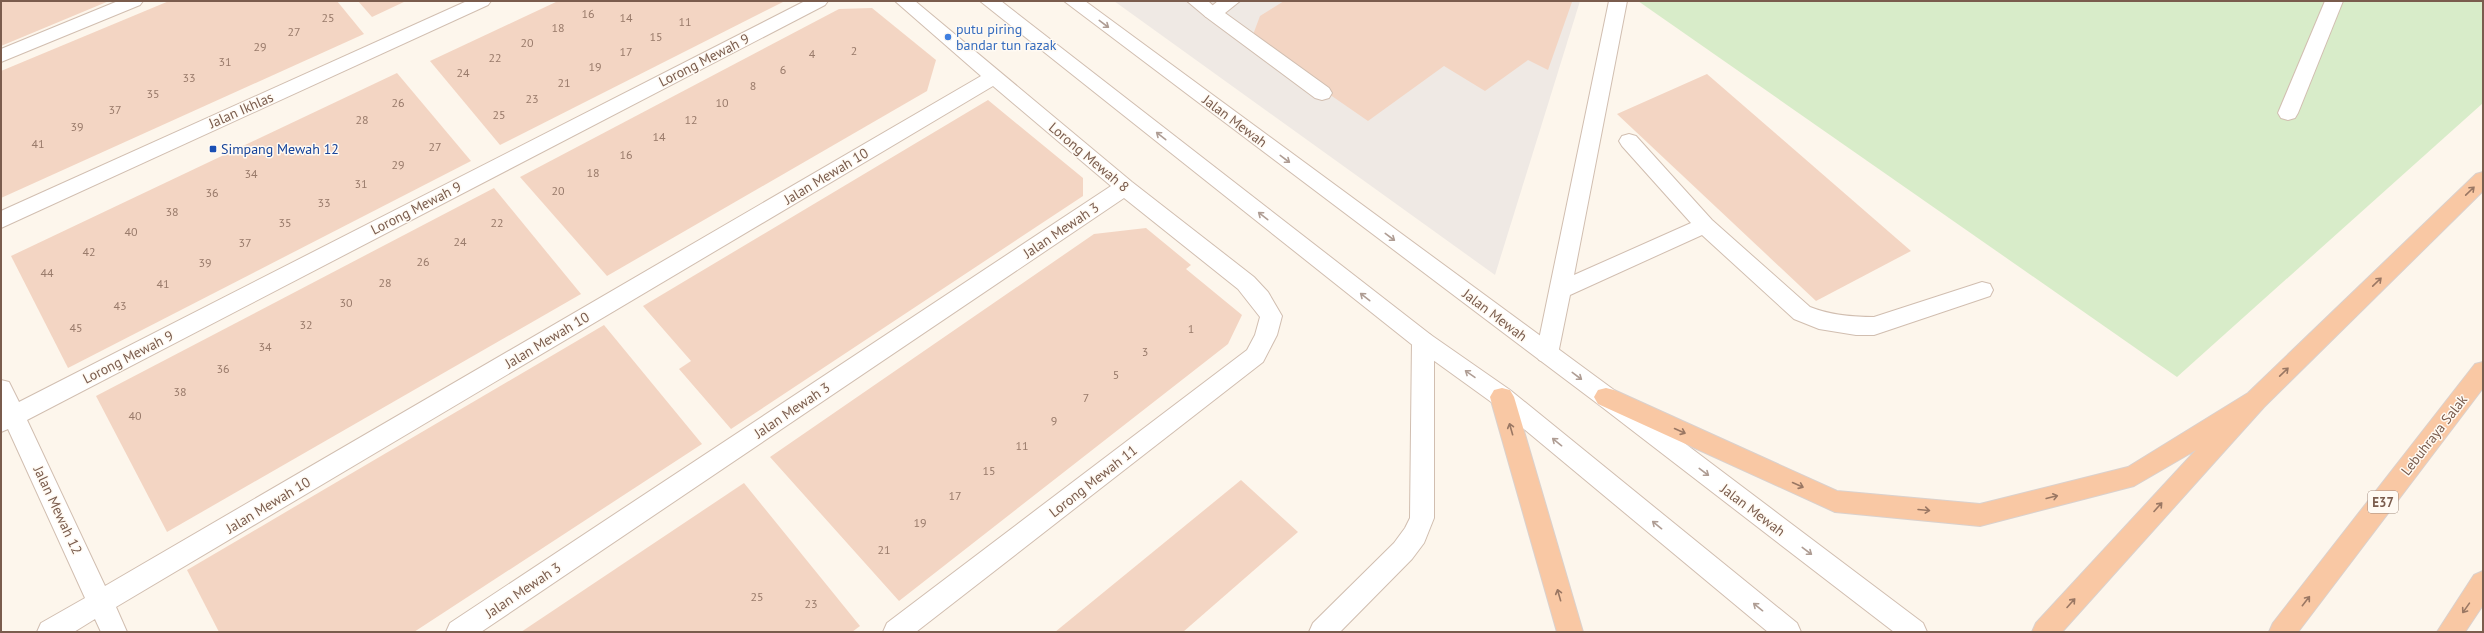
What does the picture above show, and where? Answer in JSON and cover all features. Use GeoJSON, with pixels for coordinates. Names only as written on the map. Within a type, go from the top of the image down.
{"type":"FeatureCollection","features":[{"type":"Feature","properties":{"kind":"highway"},"geometry":{"type":"LineString","coordinates":[[2045,632],[2256,400],[2483,179]]}},
{"type":"Feature","properties":{"kind":"highway","name":"Lebuhraya Salak"},"geometry":{"type":"LineString","coordinates":[[2282,632],[2483,371]]}},
{"type":"Feature","properties":{"kind":"highway"},"geometry":{"type":"LineString","coordinates":[[1502,397],[1570,632]]}},
{"type":"Feature","properties":{"kind":"highway"},"geometry":{"type":"LineString","coordinates":[[1606,398],[1835,501],[1980,515],[2134,476],[2256,400]]}},
{"type":"Feature","properties":{"kind":"highway"},"geometry":{"type":"LineString","coordinates":[[2450,632],[2483,583]]}},
{"type":"Feature","properties":{"kind":"street"},"geometry":{"type":"LineString","coordinates":[[1,56],[134,1]]}},
{"type":"Feature","properties":{"kind":"street","name":"Jalan Ikhlas"},"geometry":{"type":"LineString","coordinates":[[1,220],[482,1]]}},
{"type":"Feature","properties":{"kind":"street","name":"Lorong Mewah 9"},"geometry":{"type":"LineString","coordinates":[[7,419],[819,1]]}},
{"type":"Feature","properties":{"kind":"street","name":"Lorong Mewah 8"},"geometry":{"type":"LineString","coordinates":[[904,1],[1125,187],[1246,283],[1260,298],[1270,316]]}},
{"type":"Feature","properties":{"kind":"street"},"geometry":{"type":"LineString","coordinates":[[989,1],[1423,342],[1502,397],[1788,632]]}},
{"type":"Feature","properties":{"kind":"street","name":"Jalan Mewah"},"geometry":{"type":"LineString","coordinates":[[1073,1],[1606,398],[1914,632]]}},
{"type":"Feature","properties":{"kind":"street"},"geometry":{"type":"LineString","coordinates":[[1196,1],[1322,93]]}},
{"type":"Feature","properties":{"kind":"street"},"geometry":{"type":"LineString","coordinates":[[1212,13],[1230,1]]}},
{"type":"Feature","properties":{"kind":"street"},"geometry":{"type":"LineString","coordinates":[[1547,354],[1618,1]]}},
{"type":"Feature","properties":{"kind":"street"},"geometry":{"type":"LineString","coordinates":[[2288,113],[2334,1]]}},
{"type":"Feature","properties":{"kind":"street","name":"Jalan Mewah 10"},"geometry":{"type":"LineString","coordinates":[[50,632],[993,77]]}},
{"type":"Feature","properties":{"kind":"street"},"geometry":{"type":"LineString","coordinates":[[1629,141],[1705,224],[1796,308],[1819,320],[1865,328],[1982,290]]}},
{"type":"Feature","properties":{"kind":"street","name":"Jalan Mewah 3"},"geometry":{"type":"LineString","coordinates":[[459,632],[1125,187]]}},
{"type":"Feature","properties":{"kind":"street"},"geometry":{"type":"LineString","coordinates":[[1560,290],[1705,224]]}},
{"type":"Feature","properties":{"kind":"street","name":"Lorong Mewah 11"},"geometry":{"type":"LineString","coordinates":[[896,632],[1255,356],[1266,334],[1270,316]]}},
{"type":"Feature","properties":{"kind":"street"},"geometry":{"type":"LineString","coordinates":[[1322,632],[1403,551],[1415,535],[1422,518],[1423,342]]}},
{"type":"Feature","properties":{"kind":"street","name":"Jalan Mewah 12"},"geometry":{"type":"LineString","coordinates":[[1,389],[7,419],[101,603],[114,632]]}},
{"type":"Feature","properties":{"kind":"shaded area"},"geometry":{"type":"Polygon","coordinates":[[[1114,1],[1580,1],[1495,275],[1114,1]]]}},
{"type":"Feature","properties":{"kind":"green space"},"geometry":{"type":"Polygon","coordinates":[[[1638,1],[2483,1],[2483,103],[2177,377],[1638,1]]]}},
{"type":"Feature","properties":{"kind":"building"},"geometry":{"type":"Polygon","coordinates":[[[1,1],[109,1],[1,46],[1,1]]]}},
{"type":"Feature","properties":{"kind":"building"},"geometry":{"type":"Polygon","coordinates":[[[169,1],[337,1],[364,34],[1,198],[1,71],[169,1]]]}},
{"type":"Feature","properties":{"kind":"building"},"geometry":{"type":"Polygon","coordinates":[[[358,1],[406,1],[372,17],[358,1]]]}},
{"type":"Feature","properties":{"kind":"building"},"geometry":{"type":"Polygon","coordinates":[[[558,1],[785,1],[500,145],[430,61],[558,1]]]}},
{"type":"Feature","properties":{"kind":"building"},"geometry":{"type":"Polygon","coordinates":[[[1284,1],[1572,2],[1548,70],[1528,60],[1485,91],[1444,66],[1368,121],[1251,40],[1260,16],[1284,1]]]}},
{"type":"Feature","properties":{"kind":"building"},"geometry":{"type":"Polygon","coordinates":[[[872,8],[936,60],[927,91],[607,276],[520,177],[839,9],[872,8]]]}},
{"type":"Feature","properties":{"kind":"building"},"geometry":{"type":"Polygon","coordinates":[[[397,73],[471,161],[68,368],[11,256],[397,73]]]}},
{"type":"Feature","properties":{"kind":"building"},"geometry":{"type":"Polygon","coordinates":[[[1707,74],[1911,251],[1816,301],[1617,114],[1707,74]]]}},
{"type":"Feature","properties":{"kind":"building"},"geometry":{"type":"Polygon","coordinates":[[[988,100],[1083,178],[1083,196],[731,429],[679,369],[691,361],[643,306],[988,100]]]}},
{"type":"Feature","properties":{"kind":"building"},"geometry":{"type":"Polygon","coordinates":[[[494,188],[581,294],[167,532],[96,396],[494,188]]]}},
{"type":"Feature","properties":{"kind":"building"},"geometry":{"type":"Polygon","coordinates":[[[1146,228],[1191,265],[1186,269],[1242,315],[1228,344],[899,601],[770,457],[1094,234],[1146,228]]]}},
{"type":"Feature","properties":{"kind":"building"},"geometry":{"type":"Polygon","coordinates":[[[604,325],[702,444],[414,632],[219,632],[187,570],[604,325]]]}},
{"type":"Feature","properties":{"kind":"building"},"geometry":{"type":"Polygon","coordinates":[[[1241,480],[1298,532],[1183,632],[1055,632],[1241,480]]]}},
{"type":"Feature","properties":{"kind":"building"},"geometry":{"type":"Polygon","coordinates":[[[744,483],[860,626],[852,632],[521,632],[744,483]]]}},
{"type":"Feature","properties":{"kind":"place","name":"putu piring bandar tun razak"},"geometry":{"type":"Point","coordinates":[948,37]}},
{"type":"Feature","properties":{"kind":"place","name":"Simpang Mewah 12"},"geometry":{"type":"Point","coordinates":[213,149]}}]}
